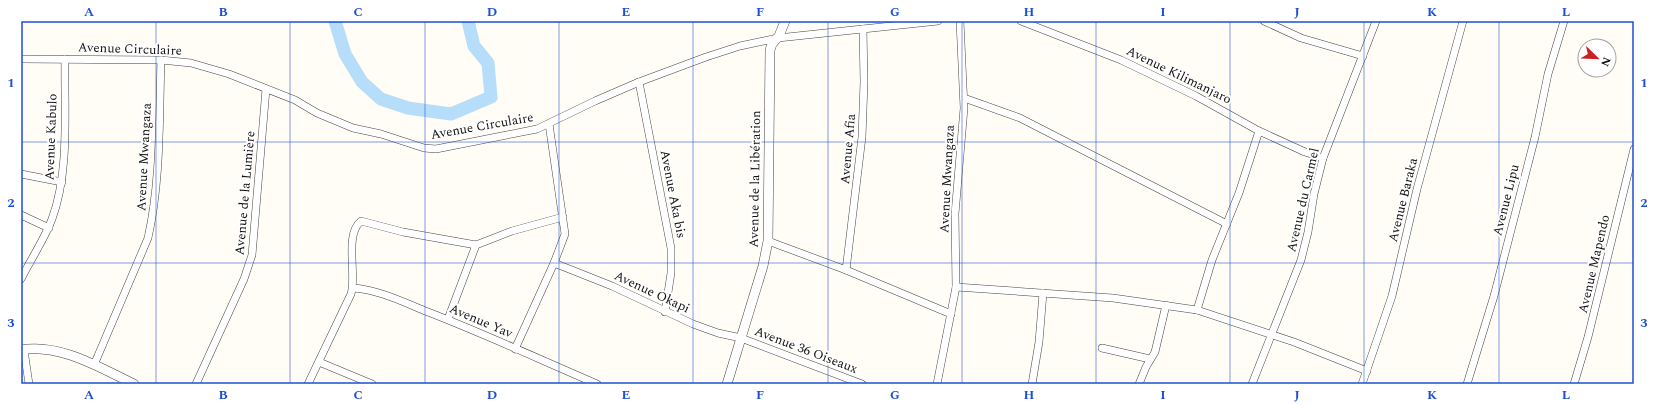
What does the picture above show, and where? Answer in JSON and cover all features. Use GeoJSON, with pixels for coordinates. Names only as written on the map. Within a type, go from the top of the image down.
{"type":"FeatureCollection","features":[{"type":"Feature","properties":{"kind":"street","name":"Avenue de la Libération"},"geometry":{"type":"LineString","coordinates":[[726,384],[764,266],[768,241],[770,50],[772,44],[778,38],[785,21]]}},
{"type":"Feature","properties":{"kind":"street","name":"Avenue Circulaire"},"geometry":{"type":"LineString","coordinates":[[21,59],[161,60],[191,63],[210,67],[295,100],[322,115],[353,128],[381,134],[424,148],[436,149],[501,135],[533,130],[639,82],[730,49],[778,38],[867,26],[938,21]]}},
{"type":"Feature","properties":{"kind":"street","name":"Avenue Mwangaza"},"geometry":{"type":"LineString","coordinates":[[937,384],[956,287],[955,214],[964,98],[960,21]]}},
{"type":"Feature","properties":{"kind":"street","name":"Avenue Kilimanjaro"},"geometry":{"type":"LineString","coordinates":[[1021,21],[1121,60],[1196,96],[1259,131],[1322,158]]}},
{"type":"Feature","properties":{"kind":"street"},"geometry":{"type":"LineString","coordinates":[[1264,21],[1301,38],[1362,56]]}},
{"type":"Feature","properties":{"kind":"street","name":"Avenue du Carmel"},"geometry":{"type":"LineString","coordinates":[[1252,384],[1305,248],[1322,158],[1376,21]]}},
{"type":"Feature","properties":{"kind":"street","name":"Avenue Baraka"},"geometry":{"type":"LineString","coordinates":[[1362,384],[1392,296],[1417,188],[1463,21]]}},
{"type":"Feature","properties":{"kind":"street","name":"Avenue Lipu"},"geometry":{"type":"LineString","coordinates":[[1467,384],[1494,296],[1535,137],[1548,74],[1564,21]]}},
{"type":"Feature","properties":{"kind":"street","name":"Avenue Afia"},"geometry":{"type":"LineString","coordinates":[[846,270],[862,137],[867,26]]}},
{"type":"Feature","properties":{"kind":"street","name":"Avenue Kabulo"},"geometry":{"type":"LineString","coordinates":[[21,279],[49,228],[62,182],[64,157],[65,59]]}},
{"type":"Feature","properties":{"kind":"street","name":"Avenue Mwangaza"},"geometry":{"type":"LineString","coordinates":[[94,365],[148,238],[152,221],[156,188],[161,60]]}},
{"type":"Feature","properties":{"kind":"street","name":"Avenue Aka bis"},"geometry":{"type":"LineString","coordinates":[[639,82],[671,248],[671,273],[664,312]]}},
{"type":"Feature","properties":{"kind":"street","name":"Avenue de la Lumière"},"geometry":{"type":"LineString","coordinates":[[196,384],[244,279],[252,255],[266,89]]}},
{"type":"Feature","properties":{"kind":"street"},"geometry":{"type":"LineString","coordinates":[[964,98],[1020,118],[1227,224]]}},
{"type":"Feature","properties":{"kind":"street"},"geometry":{"type":"LineString","coordinates":[[515,349],[554,263],[564,236],[549,124]]}},
{"type":"Feature","properties":{"kind":"street"},"geometry":{"type":"LineString","coordinates":[[1197,310],[1212,260],[1239,193],[1259,131]]}},
{"type":"Feature","properties":{"kind":"street","name":"Avenue Mapendo"},"geometry":{"type":"LineString","coordinates":[[1574,384],[1588,337],[1634,149]]}},
{"type":"Feature","properties":{"kind":"street"},"geometry":{"type":"LineString","coordinates":[[21,174],[62,182]]}},
{"type":"Feature","properties":{"kind":"street"},"geometry":{"type":"LineString","coordinates":[[21,215],[49,228]]}},
{"type":"Feature","properties":{"kind":"street"},"geometry":{"type":"LineString","coordinates":[[308,384],[353,288],[352,247],[354,230],[356,225],[361,221],[403,232],[476,245],[512,230],[562,217]]}},
{"type":"Feature","properties":{"kind":"street"},"geometry":{"type":"LineString","coordinates":[[768,241],[846,270],[951,314]]}},
{"type":"Feature","properties":{"kind":"street"},"geometry":{"type":"LineString","coordinates":[[448,319],[476,245]]}},
{"type":"Feature","properties":{"kind":"street","name":"Avenue Okapi"},"geometry":{"type":"LineString","coordinates":[[554,263],[605,283],[664,312],[712,331],[741,338]]}},
{"type":"Feature","properties":{"kind":"street"},"geometry":{"type":"LineString","coordinates":[[956,287],[1114,298],[1197,310],[1271,336],[1294,342],[1367,371]]}},
{"type":"Feature","properties":{"kind":"street","name":"Avenue Yav"},"geometry":{"type":"LineString","coordinates":[[353,288],[373,290],[448,319],[597,384]]}},
{"type":"Feature","properties":{"kind":"street"},"geometry":{"type":"LineString","coordinates":[[1032,384],[1039,342],[1043,293]]}},
{"type":"Feature","properties":{"kind":"street"},"geometry":{"type":"LineString","coordinates":[[1139,384],[1158,343],[1166,305]]}},
{"type":"Feature","properties":{"kind":"street","name":"Avenue 36 Oiseaux"},"geometry":{"type":"LineString","coordinates":[[741,338],[846,381],[862,384]]}},
{"type":"Feature","properties":{"kind":"street"},"geometry":{"type":"LineString","coordinates":[[1102,348],[1150,359]]}},
{"type":"Feature","properties":{"kind":"street"},"geometry":{"type":"LineString","coordinates":[[29,384],[23,350],[40,349],[52,351],[94,365],[134,384]]}},
{"type":"Feature","properties":{"kind":"street"},"geometry":{"type":"LineString","coordinates":[[319,362],[372,384]]}},
{"type":"Feature","properties":{"kind":"waterway"},"geometry":{"type":"LineString","coordinates":[[335,21],[345,54],[362,82],[381,99],[408,108],[451,114],[491,97],[488,63],[474,46],[468,21]]}}]}
